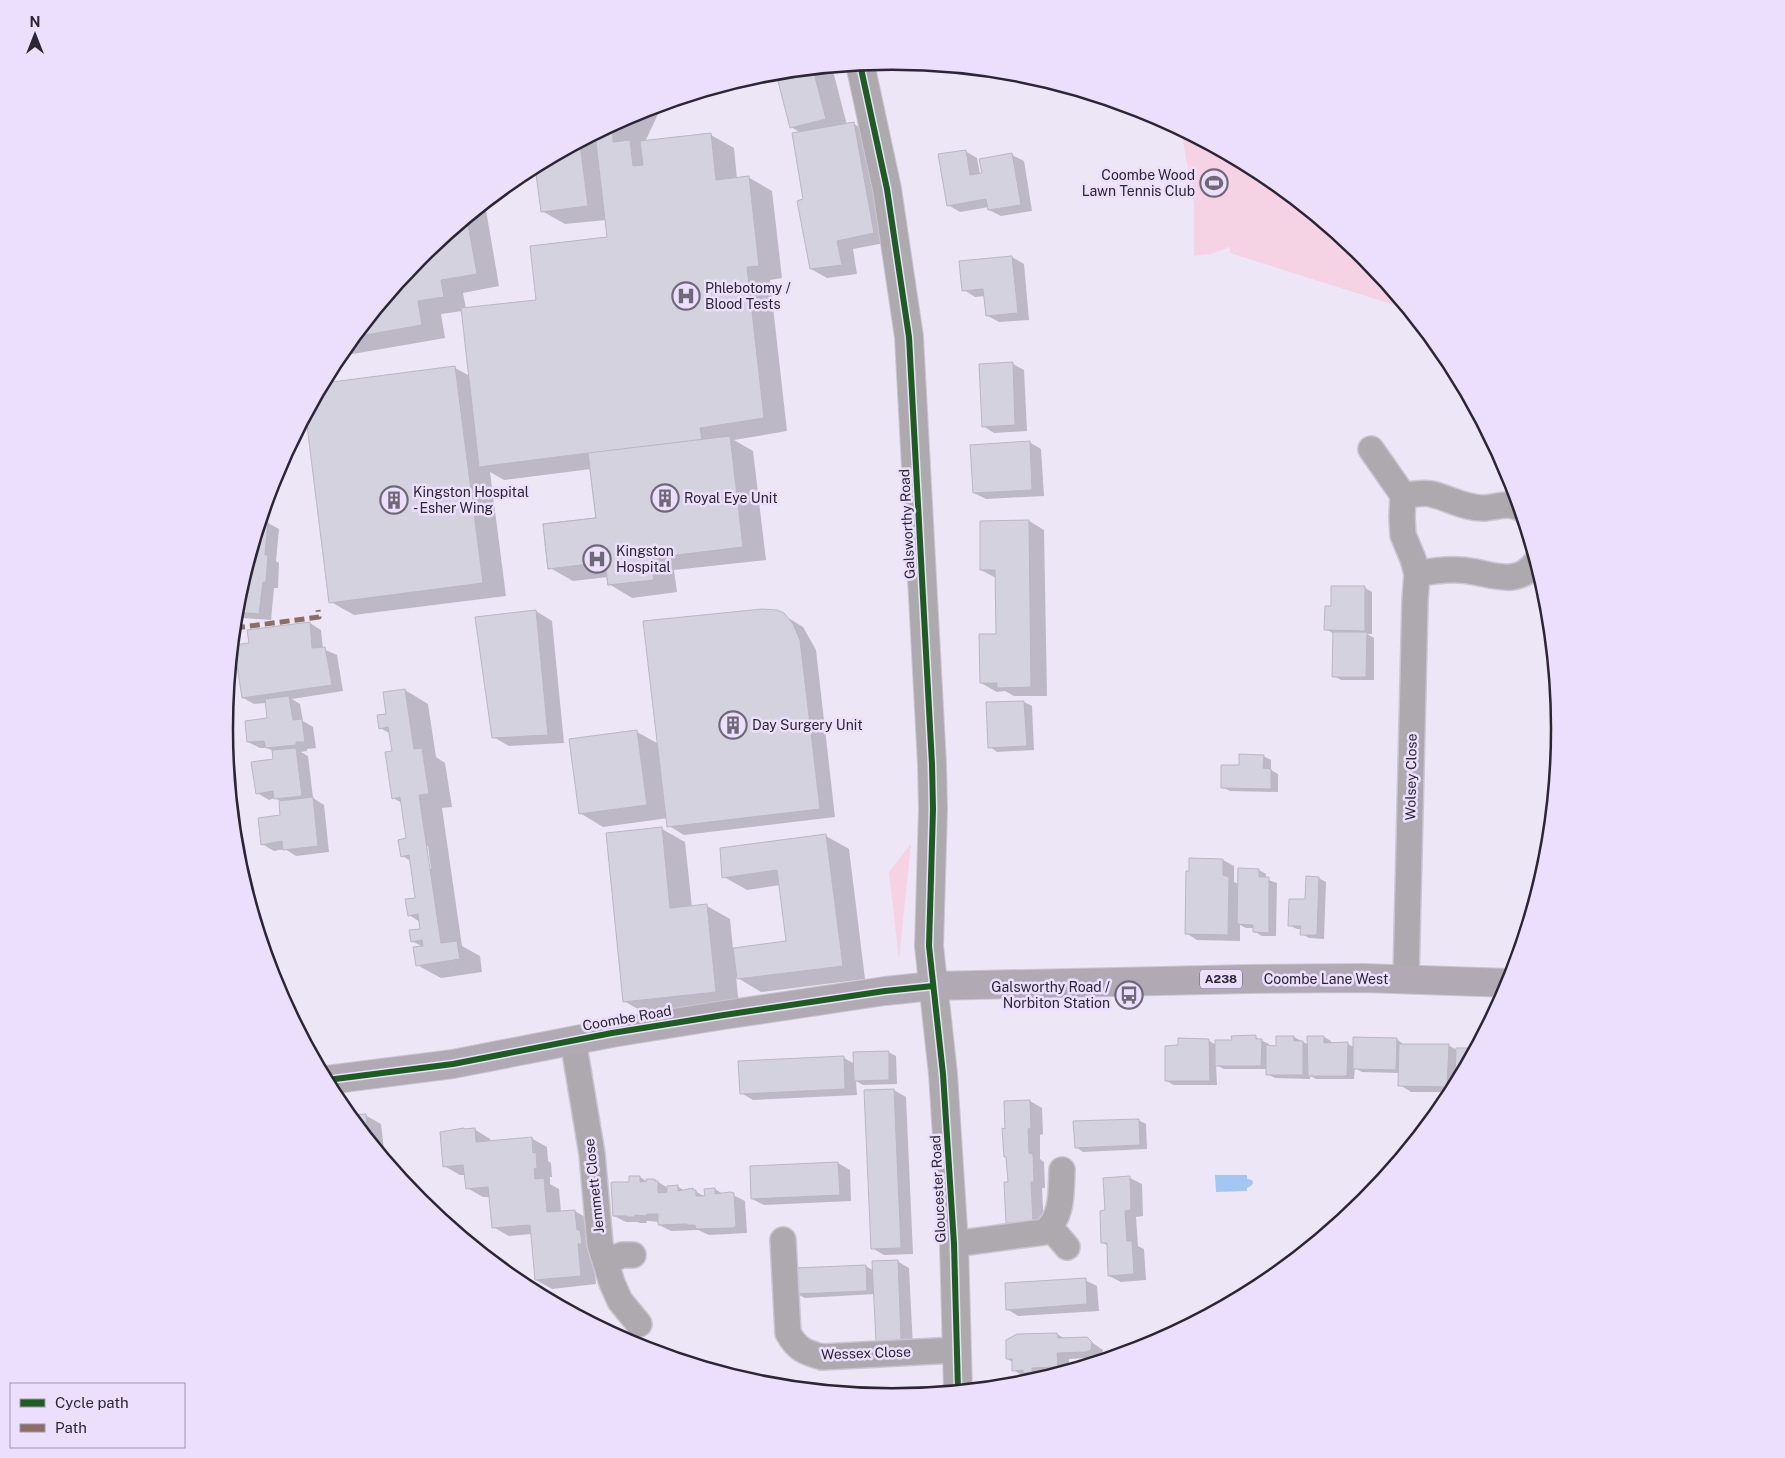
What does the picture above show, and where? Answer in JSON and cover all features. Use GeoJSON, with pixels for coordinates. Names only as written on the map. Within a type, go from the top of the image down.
{"type":"FeatureCollection","features":[{"type":"Feature","properties":{"kind":"main road","name":"Coombe Lane West"},"geometry":{"type":"LineString","coordinates":[[933,986],[1212,979],[1406,980],[1500,983]]}},
{"type":"Feature","properties":{"kind":"main road","name":"Coombe Road"},"geometry":{"type":"LineString","coordinates":[[335,1079],[453,1064],[573,1040],[733,1014],[933,986]]}},
{"type":"Feature","properties":{"kind":"street","name":"Galsworthy Road"},"geometry":{"type":"LineString","coordinates":[[862,71],[888,189],[899,257],[910,349],[932,764],[933,809],[929,946],[933,986]]}},
{"type":"Feature","properties":{"kind":"street"},"geometry":{"type":"LineString","coordinates":[[1371,449],[1403,495],[1429,494],[1472,507],[1486,508],[1498,505],[1512,505]]}},
{"type":"Feature","properties":{"kind":"street","name":"Wolsey Close"},"geometry":{"type":"LineString","coordinates":[[1403,495],[1403,535],[1417,574],[1406,980]]}},
{"type":"Feature","properties":{"kind":"street"},"geometry":{"type":"LineString","coordinates":[[1417,574],[1447,569],[1504,578],[1518,576],[1532,569]]}},
{"type":"Feature","properties":{"kind":"street","name":"Gloucester Road"},"geometry":{"type":"LineString","coordinates":[[933,986],[943,1074],[954,1244],[958,1384]]}},
{"type":"Feature","properties":{"kind":"street","name":"Jemmett Close"},"geometry":{"type":"LineString","coordinates":[[573,1040],[592,1154],[600,1244],[612,1283],[620,1301],[639,1324]]}},
{"type":"Feature","properties":{"kind":"street"},"geometry":{"type":"LineString","coordinates":[[954,1244],[1044,1232],[1050,1228],[1061,1204],[1062,1170]]}},
{"type":"Feature","properties":{"kind":"street"},"geometry":{"type":"LineString","coordinates":[[1050,1228],[1067,1247]]}},
{"type":"Feature","properties":{"kind":"street","name":"Wessex Close"},"geometry":{"type":"LineString","coordinates":[[783,1240],[788,1333],[795,1345],[807,1353],[822,1357],[956,1350]]}},
{"type":"Feature","properties":{"kind":"street"},"geometry":{"type":"LineString","coordinates":[[606,1262],[622,1255],[633,1255]]}},
{"type":"Feature","properties":{"kind":"shaded area"},"geometry":{"type":"Polygon","coordinates":[[[1182,137],[1222,158],[1294,206],[1358,263],[1398,306],[1230,253],[1230,247],[1211,254],[1194,256],[1194,203],[1182,137]]]}},
{"type":"Feature","properties":{"kind":"shaded area"},"geometry":{"type":"Polygon","coordinates":[[[911,844],[899,960],[889,872],[911,844]]]}},
{"type":"Feature","properties":{"kind":"water"},"geometry":{"type":"Polygon","coordinates":[[[1215,1175],[1247,1175],[1247,1179],[1252,1180],[1253,1183],[1247,1188],[1247,1191],[1216,1192],[1215,1175]]]}},
{"type":"Feature","properties":{"kind":"building"},"geometry":{"type":"Polygon","coordinates":[[[815,75],[826,119],[790,128],[778,81],[815,75]]]}},
{"type":"Feature","properties":{"kind":"building"},"geometry":{"type":"Polygon","coordinates":[[[854,122],[874,233],[837,241],[842,265],[810,269],[797,201],[803,199],[792,133],[854,122]]]}},
{"type":"Feature","properties":{"kind":"building"},"geometry":{"type":"Polygon","coordinates":[[[612,133],[613,142],[630,140],[633,166],[643,165],[640,141],[711,133],[716,180],[749,176],[759,266],[747,267],[764,418],[700,428],[702,440],[730,436],[743,547],[652,558],[654,580],[608,585],[605,562],[548,569],[543,524],[596,518],[588,453],[479,467],[461,308],[536,300],[530,246],[607,237],[596,141],[612,133]]]}},
{"type":"Feature","properties":{"kind":"building"},"geometry":{"type":"Polygon","coordinates":[[[581,149],[588,206],[541,212],[536,175],[581,149]]]}},
{"type":"Feature","properties":{"kind":"building"},"geometry":{"type":"Polygon","coordinates":[[[966,150],[970,175],[982,173],[979,159],[1012,153],[1021,205],[988,210],[986,199],[947,206],[938,154],[966,150]]]}},
{"type":"Feature","properties":{"kind":"building"},"geometry":{"type":"Polygon","coordinates":[[[468,225],[477,274],[441,280],[444,297],[418,301],[422,325],[365,335],[397,294],[468,225]]]}},
{"type":"Feature","properties":{"kind":"building"},"geometry":{"type":"Polygon","coordinates":[[[1012,256],[1018,313],[986,316],[983,289],[962,291],[959,261],[1012,256]]]}},
{"type":"Feature","properties":{"kind":"building"},"geometry":{"type":"Polygon","coordinates":[[[1013,362],[1015,425],[982,427],[979,364],[1013,362]]]}},
{"type":"Feature","properties":{"kind":"building","name":"Kingston Hospital - Esher Wing"},"geometry":{"type":"Polygon","coordinates":[[[455,366],[483,583],[329,603],[307,427],[333,382],[455,366]]]}},
{"type":"Feature","properties":{"kind":"building","name":"Royal Eye Unit"},"geometry":{"type":"Polygon","coordinates":[[[730,436],[743,547],[652,558],[654,580],[608,585],[605,562],[548,569],[543,524],[596,518],[588,453],[730,436]]]}},
{"type":"Feature","properties":{"kind":"building"},"geometry":{"type":"Polygon","coordinates":[[[1030,441],[1032,490],[973,493],[970,445],[1030,441]]]}},
{"type":"Feature","properties":{"kind":"building"},"geometry":{"type":"Polygon","coordinates":[[[1029,520],[1031,687],[997,688],[997,683],[980,683],[979,634],[996,634],[995,570],[980,570],[980,521],[1029,520]]]}},
{"type":"Feature","properties":{"kind":"building"},"geometry":{"type":"Polygon","coordinates":[[[267,522],[265,555],[268,555],[266,582],[263,582],[259,614],[244,613],[256,558],[267,522]]]}},
{"type":"Feature","properties":{"kind":"building"},"geometry":{"type":"Polygon","coordinates":[[[1331,586],[1365,586],[1365,631],[1324,630],[1325,606],[1331,606],[1331,586]]]}},
{"type":"Feature","properties":{"kind":"building","name":"Day Surgery Unit"},"geometry":{"type":"Polygon","coordinates":[[[762,609],[777,610],[784,613],[793,624],[800,640],[820,809],[667,827],[643,621],[762,609]]]}},
{"type":"Feature","properties":{"kind":"building"},"geometry":{"type":"Polygon","coordinates":[[[536,610],[548,735],[492,738],[475,617],[536,610]]]}},
{"type":"Feature","properties":{"kind":"building"},"geometry":{"type":"Polygon","coordinates":[[[310,622],[312,648],[325,647],[332,685],[242,698],[237,665],[239,644],[249,643],[247,630],[310,622]]]}},
{"type":"Feature","properties":{"kind":"building"},"geometry":{"type":"Polygon","coordinates":[[[1333,632],[1367,632],[1366,677],[1332,677],[1333,632]]]}},
{"type":"Feature","properties":{"kind":"building"},"geometry":{"type":"Polygon","coordinates":[[[405,689],[414,749],[422,748],[429,794],[419,795],[441,943],[457,941],[460,959],[416,966],[413,947],[423,946],[422,940],[411,942],[409,930],[420,929],[418,914],[408,916],[405,899],[415,898],[409,855],[401,857],[398,840],[406,838],[400,797],[392,799],[385,752],[392,751],[388,727],[379,729],[377,715],[386,714],[383,692],[405,689]]]}},
{"type":"Feature","properties":{"kind":"building"},"geometry":{"type":"Polygon","coordinates":[[[289,696],[293,720],[302,719],[305,742],[296,742],[296,745],[266,748],[264,741],[247,742],[245,721],[267,718],[265,699],[289,696]]]}},
{"type":"Feature","properties":{"kind":"building"},"geometry":{"type":"Polygon","coordinates":[[[1024,701],[1027,746],[988,748],[986,702],[1024,701]]]}},
{"type":"Feature","properties":{"kind":"building"},"geometry":{"type":"Polygon","coordinates":[[[637,730],[647,805],[579,814],[569,739],[637,730]]]}},
{"type":"Feature","properties":{"kind":"building"},"geometry":{"type":"Polygon","coordinates":[[[296,748],[302,796],[274,799],[273,791],[256,794],[251,762],[273,759],[272,750],[296,748]]]}},
{"type":"Feature","properties":{"kind":"building"},"geometry":{"type":"Polygon","coordinates":[[[1239,754],[1264,755],[1263,768],[1271,769],[1271,789],[1221,788],[1221,765],[1239,765],[1239,754]]]}},
{"type":"Feature","properties":{"kind":"building"},"geometry":{"type":"Polygon","coordinates":[[[313,797],[318,846],[283,850],[282,841],[261,845],[258,818],[280,815],[279,801],[313,797]]]}},
{"type":"Feature","properties":{"kind":"building"},"geometry":{"type":"Polygon","coordinates":[[[662,827],[670,908],[707,904],[716,992],[623,1002],[606,833],[662,827]]]}},
{"type":"Feature","properties":{"kind":"building"},"geometry":{"type":"Polygon","coordinates":[[[826,834],[843,966],[737,979],[733,948],[786,941],[777,870],[722,878],[720,848],[826,834]]]}},
{"type":"Feature","properties":{"kind":"building"},"geometry":{"type":"Polygon","coordinates":[[[1189,858],[1223,859],[1223,875],[1229,877],[1228,935],[1185,934],[1186,871],[1189,871],[1189,858]]]}},
{"type":"Feature","properties":{"kind":"building"},"geometry":{"type":"Polygon","coordinates":[[[1238,868],[1259,869],[1259,877],[1269,877],[1269,933],[1253,932],[1253,925],[1237,924],[1238,868]]]}},
{"type":"Feature","properties":{"kind":"building"},"geometry":{"type":"Polygon","coordinates":[[[1306,876],[1319,877],[1317,935],[1300,935],[1301,926],[1288,926],[1289,899],[1305,899],[1306,876]]]}},
{"type":"Feature","properties":{"kind":"building"},"geometry":{"type":"Polygon","coordinates":[[[1256,1035],[1256,1039],[1262,1039],[1261,1066],[1215,1066],[1215,1040],[1232,1040],[1231,1036],[1256,1035]]]}},
{"type":"Feature","properties":{"kind":"building"},"geometry":{"type":"Polygon","coordinates":[[[1276,1036],[1294,1036],[1294,1041],[1303,1041],[1303,1075],[1266,1075],[1266,1045],[1276,1046],[1276,1036]]]}},
{"type":"Feature","properties":{"kind":"building"},"geometry":{"type":"Polygon","coordinates":[[[1307,1036],[1324,1036],[1324,1043],[1348,1042],[1347,1076],[1308,1076],[1307,1036]]]}},
{"type":"Feature","properties":{"kind":"building"},"geometry":{"type":"Polygon","coordinates":[[[1353,1037],[1397,1038],[1396,1070],[1353,1069],[1353,1037]]]}},
{"type":"Feature","properties":{"kind":"building"},"geometry":{"type":"Polygon","coordinates":[[[1178,1038],[1209,1039],[1210,1081],[1165,1081],[1165,1046],[1178,1045],[1178,1038]]]}},
{"type":"Feature","properties":{"kind":"building"},"geometry":{"type":"Polygon","coordinates":[[[1399,1044],[1449,1044],[1447,1084],[1445,1087],[1398,1086],[1399,1044]]]}},
{"type":"Feature","properties":{"kind":"building"},"geometry":{"type":"Polygon","coordinates":[[[1456,1048],[1469,1048],[1455,1071],[1456,1048]]]}},
{"type":"Feature","properties":{"kind":"building"},"geometry":{"type":"Polygon","coordinates":[[[889,1051],[889,1080],[854,1081],[853,1052],[889,1051]]]}},
{"type":"Feature","properties":{"kind":"building"},"geometry":{"type":"Polygon","coordinates":[[[844,1056],[845,1089],[740,1094],[738,1061],[844,1056]]]}},
{"type":"Feature","properties":{"kind":"building"},"geometry":{"type":"Polygon","coordinates":[[[894,1089],[901,1248],[871,1249],[864,1090],[894,1089]]]}},
{"type":"Feature","properties":{"kind":"building"},"geometry":{"type":"Polygon","coordinates":[[[1030,1100],[1031,1128],[1028,1129],[1029,1153],[1033,1154],[1034,1182],[1031,1182],[1033,1222],[1006,1223],[1004,1182],[1008,1182],[1002,1128],[1005,1129],[1004,1101],[1030,1100]]]}},
{"type":"Feature","properties":{"kind":"building"},"geometry":{"type":"Polygon","coordinates":[[[359,1114],[366,1114],[367,1126],[359,1114]]]}},
{"type":"Feature","properties":{"kind":"building"},"geometry":{"type":"Polygon","coordinates":[[[1139,1119],[1140,1145],[1075,1148],[1073,1121],[1139,1119]]]}},
{"type":"Feature","properties":{"kind":"building"},"geometry":{"type":"Polygon","coordinates":[[[475,1128],[476,1142],[532,1137],[533,1153],[536,1152],[537,1168],[534,1169],[535,1179],[544,1178],[547,1212],[575,1210],[577,1230],[580,1230],[582,1244],[578,1244],[581,1276],[535,1280],[530,1225],[492,1228],[488,1187],[466,1189],[463,1165],[443,1167],[440,1132],[475,1128]]]}},
{"type":"Feature","properties":{"kind":"building"},"geometry":{"type":"Polygon","coordinates":[[[838,1162],[840,1195],[751,1199],[750,1166],[838,1162]]]}},
{"type":"Feature","properties":{"kind":"building"},"geometry":{"type":"Polygon","coordinates":[[[629,1176],[640,1176],[640,1182],[647,1181],[646,1179],[655,1179],[655,1181],[658,1181],[658,1193],[667,1192],[667,1186],[678,1185],[678,1191],[693,1188],[693,1190],[696,1190],[696,1196],[705,1196],[704,1189],[715,1188],[715,1194],[734,1193],[736,1226],[733,1228],[696,1229],[695,1225],[687,1224],[658,1225],[658,1214],[647,1214],[647,1216],[635,1215],[635,1217],[613,1216],[611,1183],[629,1182],[629,1176]]]}},
{"type":"Feature","properties":{"kind":"building"},"geometry":{"type":"Polygon","coordinates":[[[1130,1176],[1131,1210],[1125,1211],[1127,1241],[1132,1241],[1134,1274],[1108,1276],[1107,1243],[1101,1243],[1100,1211],[1105,1210],[1103,1178],[1130,1176]]]}},
{"type":"Feature","properties":{"kind":"building"},"geometry":{"type":"Polygon","coordinates":[[[898,1260],[901,1340],[876,1342],[872,1261],[898,1260]]]}},
{"type":"Feature","properties":{"kind":"building"},"geometry":{"type":"Polygon","coordinates":[[[866,1265],[867,1291],[796,1294],[795,1268],[866,1265]]]}},
{"type":"Feature","properties":{"kind":"building"},"geometry":{"type":"Polygon","coordinates":[[[1086,1278],[1087,1304],[1006,1310],[1005,1283],[1086,1278]]]}},
{"type":"Feature","properties":{"kind":"building"},"geometry":{"type":"Polygon","coordinates":[[[1057,1333],[1058,1338],[1087,1337],[1092,1342],[1091,1350],[1086,1352],[1057,1353],[1058,1367],[1032,1368],[1032,1372],[1023,1373],[1023,1370],[1012,1371],[1012,1359],[1006,1359],[1006,1340],[1017,1334],[1057,1333]]]}},
{"type":"Feature","properties":{"kind":"marked path"},"geometry":{"type":"LineString","coordinates":[[242,627],[319,617],[318,610]]}},
{"type":"Feature","properties":{"kind":"cycle path"},"geometry":{"type":"LineString","coordinates":[[861,71],[887,189],[909,337],[932,764],[933,809],[929,946],[943,1074],[954,1244],[958,1384]]}},
{"type":"Feature","properties":{"kind":"cycle path"},"geometry":{"type":"LineString","coordinates":[[335,1079],[453,1064],[612,1033],[724,1015],[885,991],[933,986]]}},
{"type":"Feature","properties":{"kind":"place","name":"Coombe Wood Lawn Tennis Club"},"geometry":{"type":"Point","coordinates":[1214,183]}},
{"type":"Feature","properties":{"kind":"place","name":"Phlebotomy / Blood Tests"},"geometry":{"type":"Point","coordinates":[686,296]}},
{"type":"Feature","properties":{"kind":"place","name":"Royal Eye Unit"},"geometry":{"type":"Point","coordinates":[665,498]}},
{"type":"Feature","properties":{"kind":"place","name":"Kingston Hospital - Esher Wing"},"geometry":{"type":"Point","coordinates":[394,500]}},
{"type":"Feature","properties":{"kind":"place","name":"Kingston Hospital"},"geometry":{"type":"Point","coordinates":[597,559]}},
{"type":"Feature","properties":{"kind":"place","name":"Day Surgery Unit"},"geometry":{"type":"Point","coordinates":[733,725]}},
{"type":"Feature","properties":{"kind":"place","name":"Galsworthy Road / Norbiton Station"},"geometry":{"type":"Point","coordinates":[1129,995]}}]}
